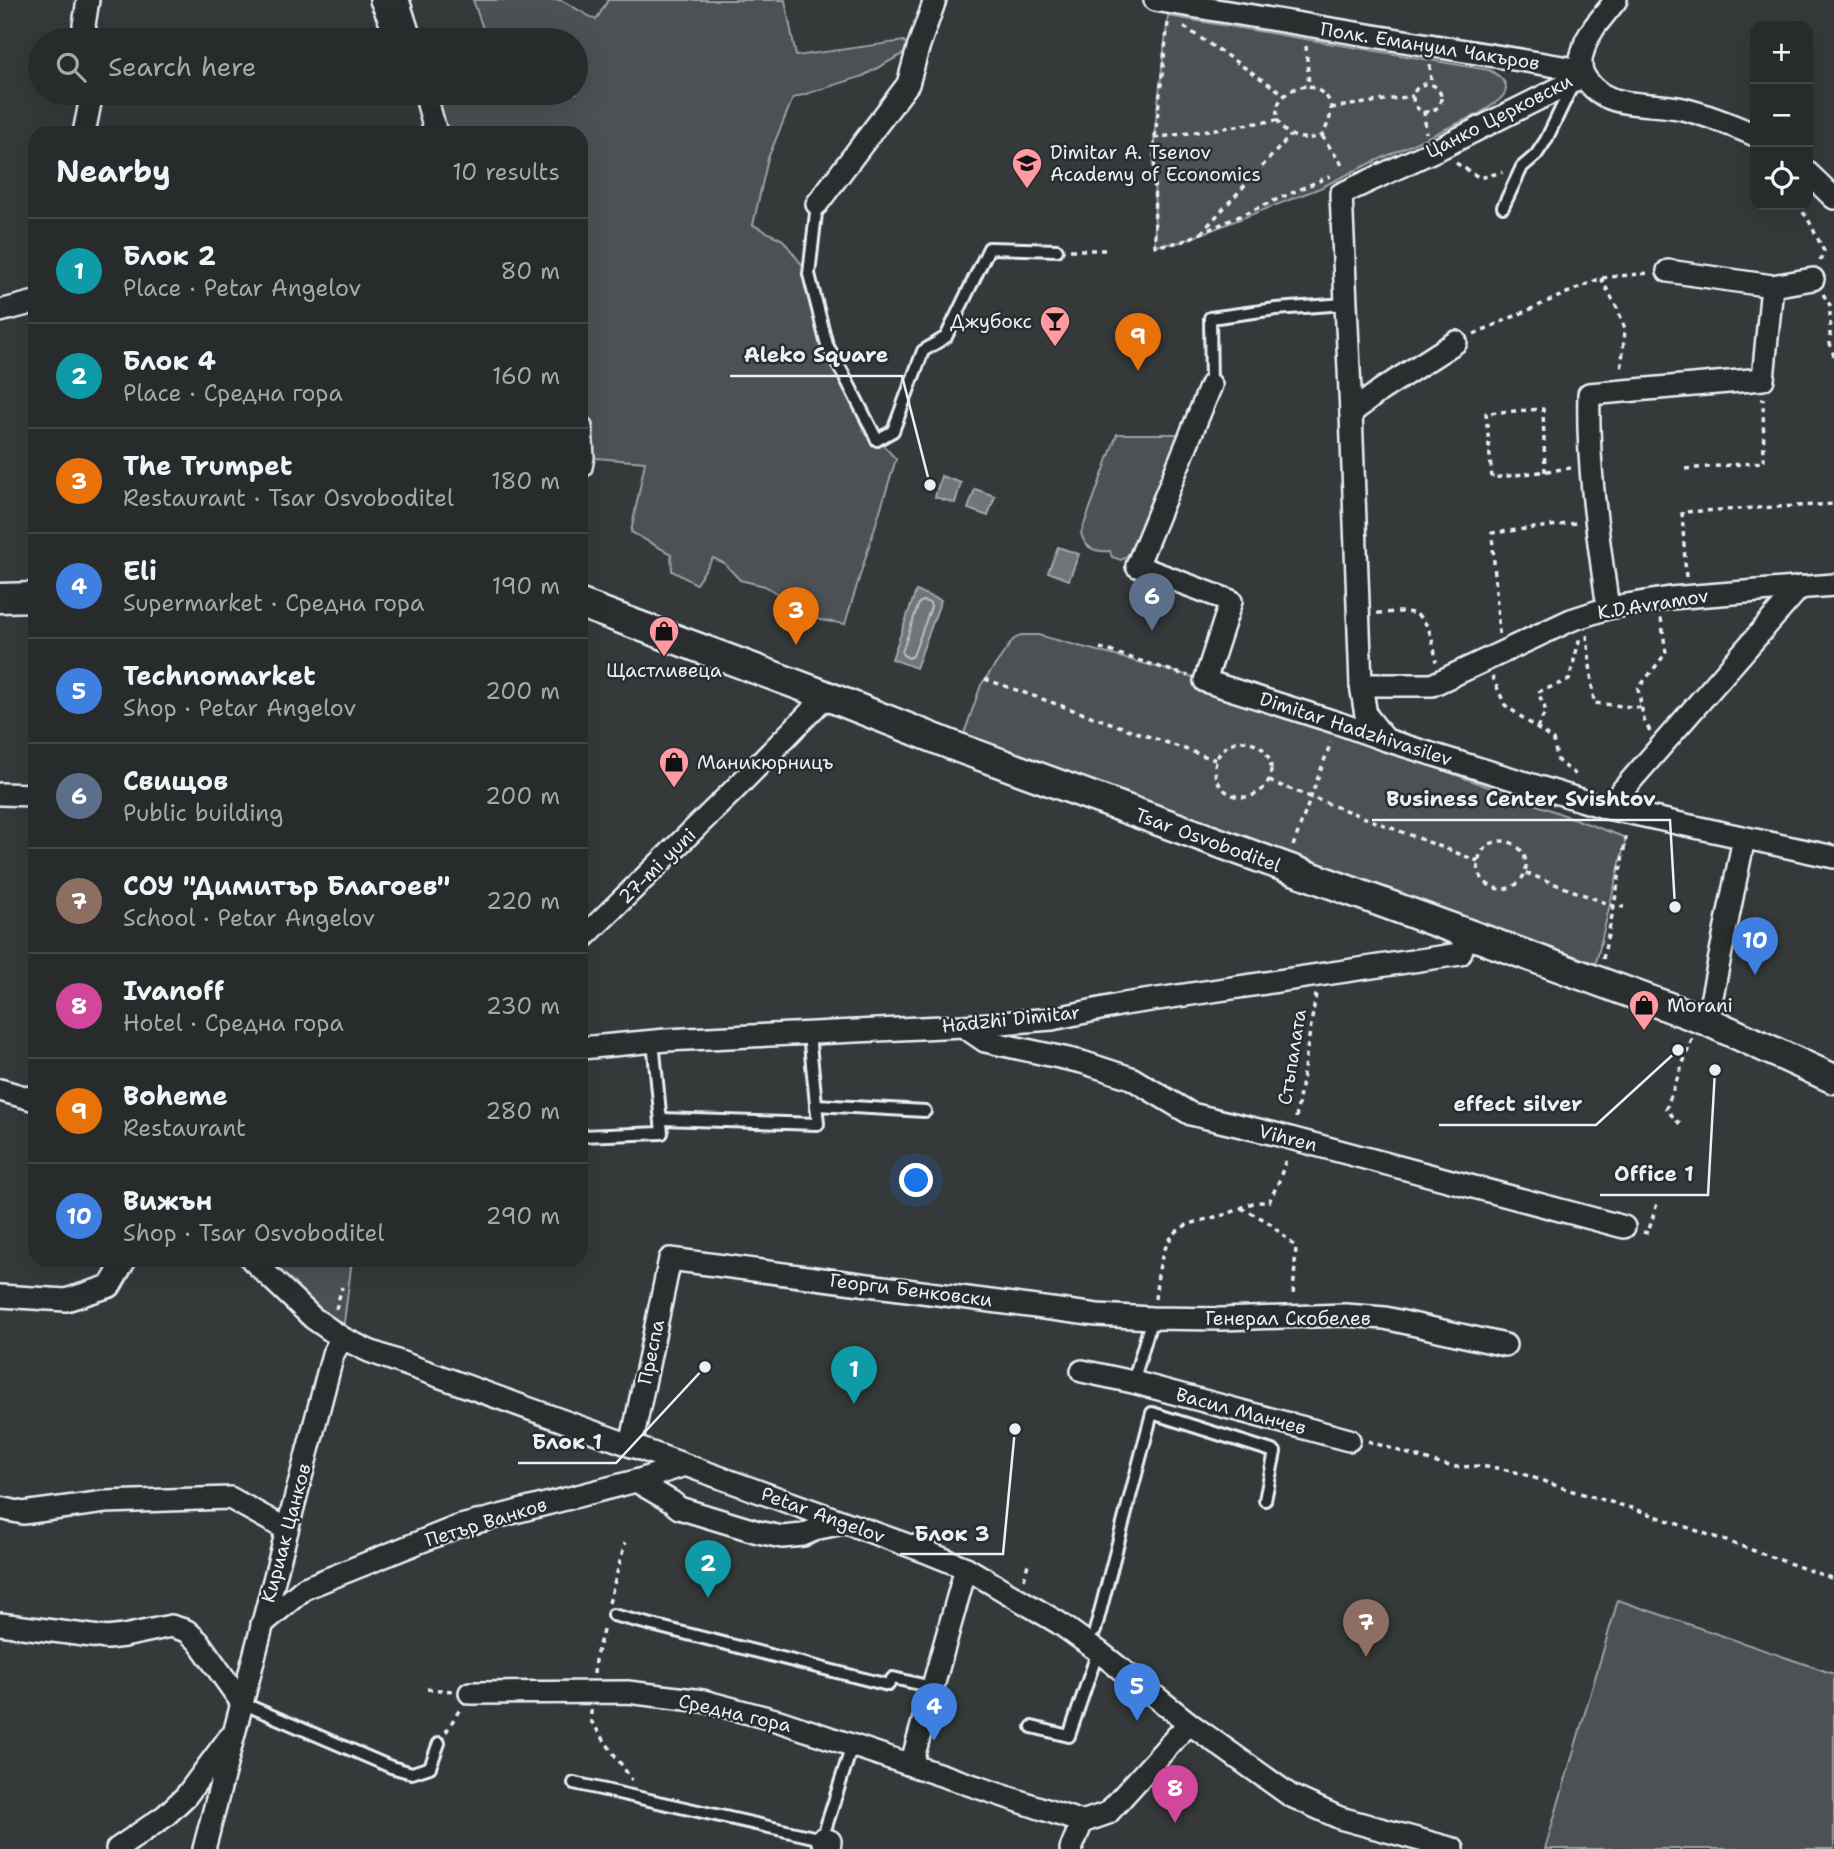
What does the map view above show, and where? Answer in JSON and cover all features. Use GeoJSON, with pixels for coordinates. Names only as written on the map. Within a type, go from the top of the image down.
{"type":"FeatureCollection","features":[{"type":"Feature","properties":{"kind":"street"},"geometry":{"type":"LineString","coordinates":[[86,28],[88,0]]}},
{"type":"Feature","properties":{"kind":"street"},"geometry":{"type":"LineString","coordinates":[[382,0],[393,28]]}},
{"type":"Feature","properties":{"kind":"street"},"geometry":{"type":"LineString","coordinates":[[398,0],[406,28]]}},
{"type":"Feature","properties":{"kind":"street"},"geometry":{"type":"LineString","coordinates":[[817,204],[908,84],[935,0]]}},
{"type":"Feature","properties":{"kind":"street","name":"Цанко Церковски"},"geometry":{"type":"LineString","coordinates":[[1337,184],[1440,148],[1578,76],[1586,41],[1616,0]]}},
{"type":"Feature","properties":{"kind":"street","name":"Полк. Емануил Чакъров"},"geometry":{"type":"LineString","coordinates":[[1161,8],[1578,76]]}},
{"type":"Feature","properties":{"kind":"street"},"geometry":{"type":"LineString","coordinates":[[1578,76],[1595,91],[1615,101],[1681,109],[1726,122],[1750,133]]}},
{"type":"Feature","properties":{"kind":"street"},"geometry":{"type":"LineString","coordinates":[[85,126],[89,105]]}},
{"type":"Feature","properties":{"kind":"street"},"geometry":{"type":"LineString","coordinates":[[428,105],[434,126]]}},
{"type":"Feature","properties":{"kind":"street"},"geometry":{"type":"LineString","coordinates":[[1813,178],[1834,198]]}},
{"type":"Feature","properties":{"kind":"street"},"geometry":{"type":"LineString","coordinates":[[1337,184],[1352,413],[1361,685],[1366,715],[1386,740]]}},
{"type":"Feature","properties":{"kind":"street"},"geometry":{"type":"LineString","coordinates":[[1668,271],[1772,286],[1813,279]]}},
{"type":"Feature","properties":{"kind":"street"},"geometry":{"type":"LineString","coordinates":[[1608,608],[1595,520],[1588,427],[1589,394],[1763,379],[1772,286]]}},
{"type":"Feature","properties":{"kind":"street"},"geometry":{"type":"LineString","coordinates":[[0,312],[28,304]]}},
{"type":"Feature","properties":{"kind":"street"},"geometry":{"type":"LineString","coordinates":[[1352,413],[1381,390],[1456,342]]}},
{"type":"Feature","properties":{"kind":"street","name":"Dimitar Hadzhivasilev"},"geometry":{"type":"LineString","coordinates":[[1211,385],[1137,566],[1231,601],[1205,681],[1600,805],[1834,857]]}},
{"type":"Feature","properties":{"kind":"street","name":"K.D.Avramov"},"geometry":{"type":"LineString","coordinates":[[1361,685],[1432,685],[1571,620],[1608,608],[1658,600],[1834,585]]}},
{"type":"Feature","properties":{"kind":"street"},"geometry":{"type":"LineString","coordinates":[[1600,805],[1660,748],[1800,587]]}},
{"type":"Feature","properties":{"kind":"street"},"geometry":{"type":"LineString","coordinates":[[0,598],[28,597]]}},
{"type":"Feature","properties":{"kind":"street","name":"Tsar Osvoboditel"},"geometry":{"type":"LineString","coordinates":[[588,607],[972,753],[1598,982],[1700,1029],[1834,1079]]}},
{"type":"Feature","properties":{"kind":"street"},"geometry":{"type":"LineString","coordinates":[[588,933],[826,696]]}},
{"type":"Feature","properties":{"kind":"street"},"geometry":{"type":"LineString","coordinates":[[0,794],[28,795]]}},
{"type":"Feature","properties":{"kind":"street"},"geometry":{"type":"LineString","coordinates":[[1700,1029],[1744,838]]}},
{"type":"Feature","properties":{"kind":"street","name":"Hadzhi Dimitar"},"geometry":{"type":"LineString","coordinates":[[588,1047],[653,1041],[963,1027],[1052,1019],[1124,1004],[1460,954],[1467,934]]}},
{"type":"Feature","properties":{"kind":"street","name":"Vihren"},"geometry":{"type":"LineString","coordinates":[[963,1027],[985,1041],[1082,1062],[1131,1078],[1192,1114],[1624,1227]]}},
{"type":"Feature","properties":{"kind":"street"},"geometry":{"type":"LineString","coordinates":[[0,1090],[28,1098]]}},
{"type":"Feature","properties":{"kind":"street","name":"Георги Бенковски"},"geometry":{"type":"LineString","coordinates":[[670,1259],[1097,1315],[1152,1318]]}},
{"type":"Feature","properties":{"kind":"street","name":"Преспа"},"geometry":{"type":"LineString","coordinates":[[631,1446],[670,1259]]}},
{"type":"Feature","properties":{"kind":"street"},"geometry":{"type":"LineString","coordinates":[[0,1296],[66,1300],[110,1286],[121,1267]]}},
{"type":"Feature","properties":{"kind":"street","name":"Petar Angelov"},"geometry":{"type":"LineString","coordinates":[[259,1267],[313,1318],[342,1338],[369,1351],[966,1569],[1059,1623],[1097,1641],[1190,1724],[1291,1796],[1404,1843],[1453,1849]]}},
{"type":"Feature","properties":{"kind":"street","name":"Генерал Скобелев"},"geometry":{"type":"LineString","coordinates":[[1152,1318],[1221,1320],[1345,1315],[1385,1318],[1505,1345]]}},
{"type":"Feature","properties":{"kind":"street","name":"Кириак Цанков"},"geometry":{"type":"LineString","coordinates":[[204,1849],[333,1354],[342,1338]]}},
{"type":"Feature","properties":{"kind":"street","name":"Васил Манчев"},"geometry":{"type":"LineString","coordinates":[[1082,1371],[1133,1382],[1349,1440]]}},
{"type":"Feature","properties":{"kind":"street","name":"Петър Ванков"},"geometry":{"type":"LineString","coordinates":[[262,1624],[305,1588],[457,1527],[636,1481],[685,1465]]}},
{"type":"Feature","properties":{"kind":"street"},"geometry":{"type":"LineString","coordinates":[[636,1481],[679,1508],[782,1537],[803,1535],[819,1528],[845,1523]]}},
{"type":"Feature","properties":{"kind":"street"},"geometry":{"type":"LineString","coordinates":[[0,1508],[23,1513],[105,1502],[230,1499],[286,1529]]}},
{"type":"Feature","properties":{"kind":"street"},"geometry":{"type":"LineString","coordinates":[[911,1765],[966,1569]]}},
{"type":"Feature","properties":{"kind":"street"},"geometry":{"type":"LineString","coordinates":[[0,1624],[107,1638],[171,1626],[187,1631],[198,1640],[242,1703]]}},
{"type":"Feature","properties":{"kind":"street","name":"Средна гора"},"geometry":{"type":"LineString","coordinates":[[470,1693],[626,1692],[703,1701],[779,1721],[1082,1822]]}},
{"type":"Feature","properties":{"kind":"street"},"geometry":{"type":"LineString","coordinates":[[1071,1849],[1082,1822],[1108,1813],[1190,1724]]}},
{"type":"Feature","properties":{"kind":"street","name":"Кириак Цанков"},"geometry":{"type":"LineString","coordinates":[[128,1847],[186,1796],[235,1731]]}},
{"type":"Feature","properties":{"kind":"lane"},"geometry":{"type":"LineString","coordinates":[[1503,207],[1522,167],[1536,155],[1546,140],[1578,76]]}},
{"type":"Feature","properties":{"kind":"lane"},"geometry":{"type":"LineString","coordinates":[[817,204],[809,274],[827,345],[877,439],[893,431],[923,351],[946,337],[989,248],[1057,250]]}},
{"type":"Feature","properties":{"kind":"lane"},"geometry":{"type":"LineString","coordinates":[[1211,385],[1210,318],[1276,309],[1345,304]]}},
{"type":"Feature","properties":{"kind":"lane"},"geometry":{"type":"LineString","coordinates":[[661,1119],[818,1124],[809,1034]]}},
{"type":"Feature","properties":{"kind":"lane"},"geometry":{"type":"LineString","coordinates":[[588,1136],[662,1133],[653,1041]]}},
{"type":"Feature","properties":{"kind":"lane"},"geometry":{"type":"LineString","coordinates":[[816,1105],[925,1111]]}},
{"type":"Feature","properties":{"kind":"lane"},"geometry":{"type":"LineString","coordinates":[[1133,1382],[1152,1318]]}},
{"type":"Feature","properties":{"kind":"lane"},"geometry":{"type":"LineString","coordinates":[[1032,1727],[1069,1735],[1097,1641],[1152,1413],[1275,1452],[1265,1500]]}},
{"type":"Feature","properties":{"kind":"lane"},"geometry":{"type":"LineString","coordinates":[[611,1610],[888,1685],[893,1678],[932,1687]]}},
{"type":"Feature","properties":{"kind":"lane"},"geometry":{"type":"LineString","coordinates":[[242,1703],[391,1767],[412,1773],[430,1767],[439,1743]]}},
{"type":"Feature","properties":{"kind":"lane"},"geometry":{"type":"LineString","coordinates":[[574,1783],[826,1844],[852,1746]]}},
{"type":"Feature","properties":{"kind":"path"},"geometry":{"type":"LineString","coordinates":[[1161,8],[1154,138],[1155,246],[1181,243],[1337,184]]}},
{"type":"Feature","properties":{"kind":"path"},"geometry":{"type":"LineString","coordinates":[[1180,24],[1284,94]]}},
{"type":"Feature","properties":{"kind":"path"},"geometry":{"type":"LineString","coordinates":[[1305,40],[1309,86]]}},
{"type":"Feature","properties":{"kind":"path"},"geometry":{"type":"LineString","coordinates":[[1426,84],[1435,86],[1441,97],[1436,108],[1424,111],[1415,104],[1413,96],[1418,88],[1426,84]]}},
{"type":"Feature","properties":{"kind":"path"},"geometry":{"type":"LineString","coordinates":[[1309,86],[1319,90],[1327,98],[1331,108],[1331,120],[1322,136],[1302,140],[1290,136],[1282,129],[1277,106],[1284,94],[1296,87],[1309,86]]}},
{"type":"Feature","properties":{"kind":"path"},"geometry":{"type":"LineString","coordinates":[[1331,108],[1413,96]]}},
{"type":"Feature","properties":{"kind":"path"},"geometry":{"type":"LineString","coordinates":[[1424,111],[1426,133]]}},
{"type":"Feature","properties":{"kind":"path"},"geometry":{"type":"LineString","coordinates":[[1154,138],[1278,120]]}},
{"type":"Feature","properties":{"kind":"path"},"geometry":{"type":"LineString","coordinates":[[1199,234],[1290,136]]}},
{"type":"Feature","properties":{"kind":"path"},"geometry":{"type":"LineString","coordinates":[[1322,136],[1345,169]]}},
{"type":"Feature","properties":{"kind":"path"},"geometry":{"type":"LineString","coordinates":[[1459,166],[1480,177]]}},
{"type":"Feature","properties":{"kind":"path"},"geometry":{"type":"LineString","coordinates":[[1057,250],[1110,250]]}},
{"type":"Feature","properties":{"kind":"path"},"geometry":{"type":"LineString","coordinates":[[1456,342],[1601,278],[1668,271]]}},
{"type":"Feature","properties":{"kind":"path"},"geometry":{"type":"LineString","coordinates":[[1601,278],[1625,330],[1619,392]]}},
{"type":"Feature","properties":{"kind":"path"},"geometry":{"type":"LineString","coordinates":[[1685,469],[1764,462],[1763,379]]}},
{"type":"Feature","properties":{"kind":"path"},"geometry":{"type":"LineString","coordinates":[[1545,472],[1543,409],[1486,413],[1492,478],[1545,472],[1591,464]]}},
{"type":"Feature","properties":{"kind":"path"},"geometry":{"type":"LineString","coordinates":[[1688,597],[1682,512],[1834,503]]}},
{"type":"Feature","properties":{"kind":"path"},"geometry":{"type":"LineString","coordinates":[[1595,520],[1492,533],[1492,657],[1505,705],[1553,740],[1558,761],[1584,780],[1600,805]]}},
{"type":"Feature","properties":{"kind":"path"},"geometry":{"type":"LineString","coordinates":[[1658,600],[1666,653],[1638,689],[1644,720],[1660,748]]}},
{"type":"Feature","properties":{"kind":"path"},"geometry":{"type":"LineString","coordinates":[[1357,614],[1415,613],[1425,620],[1435,651],[1436,667],[1432,685]]}},
{"type":"Feature","properties":{"kind":"path"},"geometry":{"type":"LineString","coordinates":[[1537,728],[1546,711],[1538,692],[1569,680],[1586,615]]}},
{"type":"Feature","properties":{"kind":"path"},"geometry":{"type":"LineString","coordinates":[[1586,615],[1594,703],[1642,708]]}},
{"type":"Feature","properties":{"kind":"path"},"geometry":{"type":"LineString","coordinates":[[1100,648],[1182,674]]}},
{"type":"Feature","properties":{"kind":"path"},"geometry":{"type":"LineString","coordinates":[[985,679],[1216,760]]}},
{"type":"Feature","properties":{"kind":"path"},"geometry":{"type":"LineString","coordinates":[[1285,868],[1338,723]]}},
{"type":"Feature","properties":{"kind":"path"},"geometry":{"type":"LineString","coordinates":[[1245,740],[1254,742],[1268,754],[1272,772],[1264,789],[1247,797],[1238,797],[1221,788],[1214,770],[1216,760],[1227,745],[1245,740]]}},
{"type":"Feature","properties":{"kind":"path"},"geometry":{"type":"LineString","coordinates":[[1269,781],[1478,861]]}},
{"type":"Feature","properties":{"kind":"path"},"geometry":{"type":"LineString","coordinates":[[1598,982],[1630,813]]}},
{"type":"Feature","properties":{"kind":"path"},"geometry":{"type":"LineString","coordinates":[[1508,841],[1516,844],[1525,857],[1526,873],[1516,886],[1508,889],[1492,888],[1481,877],[1478,869],[1480,853],[1492,842],[1508,841]]}},
{"type":"Feature","properties":{"kind":"path"},"geometry":{"type":"LineString","coordinates":[[1526,873],[1614,906],[1624,907]]}},
{"type":"Feature","properties":{"kind":"path","name":"Стъпалата"},"geometry":{"type":"LineString","coordinates":[[1152,1318],[1160,1265],[1172,1236],[1188,1224],[1253,1203],[1269,1202],[1279,1181],[1292,1139],[1319,975]]}},
{"type":"Feature","properties":{"kind":"path"},"geometry":{"type":"LineString","coordinates":[[1680,1124],[1666,1110],[1700,1029]]}},
{"type":"Feature","properties":{"kind":"path"},"geometry":{"type":"LineString","coordinates":[[1650,1224],[1658,1200]]}},
{"type":"Feature","properties":{"kind":"path"},"geometry":{"type":"LineString","coordinates":[[1241,1208],[1267,1221],[1296,1247],[1293,1317]]}},
{"type":"Feature","properties":{"kind":"path"},"geometry":{"type":"LineString","coordinates":[[334,1316],[342,1287]]}},
{"type":"Feature","properties":{"kind":"path"},"geometry":{"type":"LineString","coordinates":[[1349,1440],[1368,1440],[1440,1464],[1497,1468],[1520,1473],[1638,1510],[1834,1578]]}},
{"type":"Feature","properties":{"kind":"path"},"geometry":{"type":"LineString","coordinates":[[611,1610],[625,1543]]}},
{"type":"Feature","properties":{"kind":"path"},"geometry":{"type":"LineString","coordinates":[[1023,1581],[1029,1560]]}},
{"type":"Feature","properties":{"kind":"path"},"geometry":{"type":"LineString","coordinates":[[593,1685],[595,1660],[604,1625]]}},
{"type":"Feature","properties":{"kind":"path"},"geometry":{"type":"LineString","coordinates":[[439,1743],[470,1693]]}},
{"type":"Feature","properties":{"kind":"path"},"geometry":{"type":"LineString","coordinates":[[592,1709],[591,1721],[645,1799]]}},
{"type":"Feature","properties":{"kind":"shaded area"},"geometry":{"type":"Polygon","coordinates":[[[473,0],[561,0],[596,20],[608,0],[785,0],[796,56],[904,41],[910,50],[863,76],[793,98],[768,158],[753,225],[783,240],[809,274],[827,345],[877,439],[896,459],[845,624],[820,620],[765,586],[740,580],[724,563],[713,558],[696,584],[672,571],[671,554],[631,532],[645,462],[588,457],[588,126],[437,126],[431,105],[588,105],[588,28],[483,28],[473,0]]]}},
{"type":"Feature","properties":{"kind":"shaded area"},"geometry":{"type":"Polygon","coordinates":[[[1168,16],[1489,70],[1505,83],[1506,89],[1500,100],[1478,114],[1320,188],[1181,242],[1155,246],[1154,138],[1168,16]]]}},
{"type":"Feature","properties":{"kind":"shaded area"},"geometry":{"type":"Polygon","coordinates":[[[1117,434],[1180,434],[1132,550],[1121,560],[1112,557],[1110,551],[1091,548],[1085,543],[1081,533],[1117,434]]]}},
{"type":"Feature","properties":{"kind":"shaded area"},"geometry":{"type":"Polygon","coordinates":[[[1021,635],[1038,635],[1190,676],[1626,838],[1595,967],[959,748],[981,685],[1013,640],[1021,635]]]}},
{"type":"Feature","properties":{"kind":"shaded area"},"geometry":{"type":"Polygon","coordinates":[[[264,1267],[351,1267],[342,1338],[264,1267]]]}},
{"type":"Feature","properties":{"kind":"shaded area"},"geometry":{"type":"Polygon","coordinates":[[[1618,1600],[1834,1674],[1834,1849],[1545,1849],[1618,1600]]]}},
{"type":"Feature","properties":{"kind":"water"},"geometry":{"type":"Polygon","coordinates":[[[941,476],[961,483],[955,503],[935,497],[941,476]]]}},
{"type":"Feature","properties":{"kind":"water"},"geometry":{"type":"Polygon","coordinates":[[[975,489],[995,496],[988,516],[968,509],[975,489]]]}},
{"type":"Feature","properties":{"kind":"water"},"geometry":{"type":"Polygon","coordinates":[[[1058,547],[1079,554],[1069,580],[1048,572],[1058,547]]]}},
{"type":"Feature","properties":{"kind":"water"},"geometry":{"type":"Polygon","coordinates":[[[916,591],[941,600],[916,668],[892,659],[916,591]]]}},
{"type":"Feature","properties":{"kind":"place","name":"Dimitar A. Tsenov Academy of Economics"},"geometry":{"type":"Point","coordinates":[1027,190]}},
{"type":"Feature","properties":{"kind":"place","name":"Джубокс"},"geometry":{"type":"Point","coordinates":[1055,348]}},
{"type":"Feature","properties":{"kind":"place","name":"Boheme"},"geometry":{"type":"Point","coordinates":[1138,371]}},
{"type":"Feature","properties":{"kind":"place","name":"Aleko Square"},"geometry":{"type":"Point","coordinates":[930,485]}},
{"type":"Feature","properties":{"kind":"place","name":"Свищов"},"geometry":{"type":"Point","coordinates":[1152,631]}},
{"type":"Feature","properties":{"kind":"place","name":"The Trumpet"},"geometry":{"type":"Point","coordinates":[796,645]}},
{"type":"Feature","properties":{"kind":"place","name":"Щастливеца"},"geometry":{"type":"Point","coordinates":[664,658]}},
{"type":"Feature","properties":{"kind":"place","name":"Маникюрницъ"},"geometry":{"type":"Point","coordinates":[674,789]}},
{"type":"Feature","properties":{"kind":"place","name":"Business Center Svishtov"},"geometry":{"type":"Point","coordinates":[1675,907]}},
{"type":"Feature","properties":{"kind":"place","name":"Вижън"},"geometry":{"type":"Point","coordinates":[1755,975]}},
{"type":"Feature","properties":{"kind":"place","name":"Morani"},"geometry":{"type":"Point","coordinates":[1644,1032]}},
{"type":"Feature","properties":{"kind":"place","name":"effect silver"},"geometry":{"type":"Point","coordinates":[1678,1050]}},
{"type":"Feature","properties":{"kind":"place","name":"Office 1"},"geometry":{"type":"Point","coordinates":[1715,1070]}},
{"type":"Feature","properties":{"kind":"place","name":"Блок 1"},"geometry":{"type":"Point","coordinates":[705,1367]}},
{"type":"Feature","properties":{"kind":"place","name":"Блок 2"},"geometry":{"type":"Point","coordinates":[854,1404]}},
{"type":"Feature","properties":{"kind":"place","name":"Блок 3"},"geometry":{"type":"Point","coordinates":[1015,1429]}},
{"type":"Feature","properties":{"kind":"place","name":"Блок 4"},"geometry":{"type":"Point","coordinates":[708,1598]}},
{"type":"Feature","properties":{"kind":"place","name":"СОУ \"Димитър Благоев\""},"geometry":{"type":"Point","coordinates":[1366,1657]}},
{"type":"Feature","properties":{"kind":"place","name":"Technomarket"},"geometry":{"type":"Point","coordinates":[1137,1721]}},
{"type":"Feature","properties":{"kind":"place","name":"Eli"},"geometry":{"type":"Point","coordinates":[934,1741]}},
{"type":"Feature","properties":{"kind":"place","name":"Ivanoff"},"geometry":{"type":"Point","coordinates":[1175,1823]}}]}
